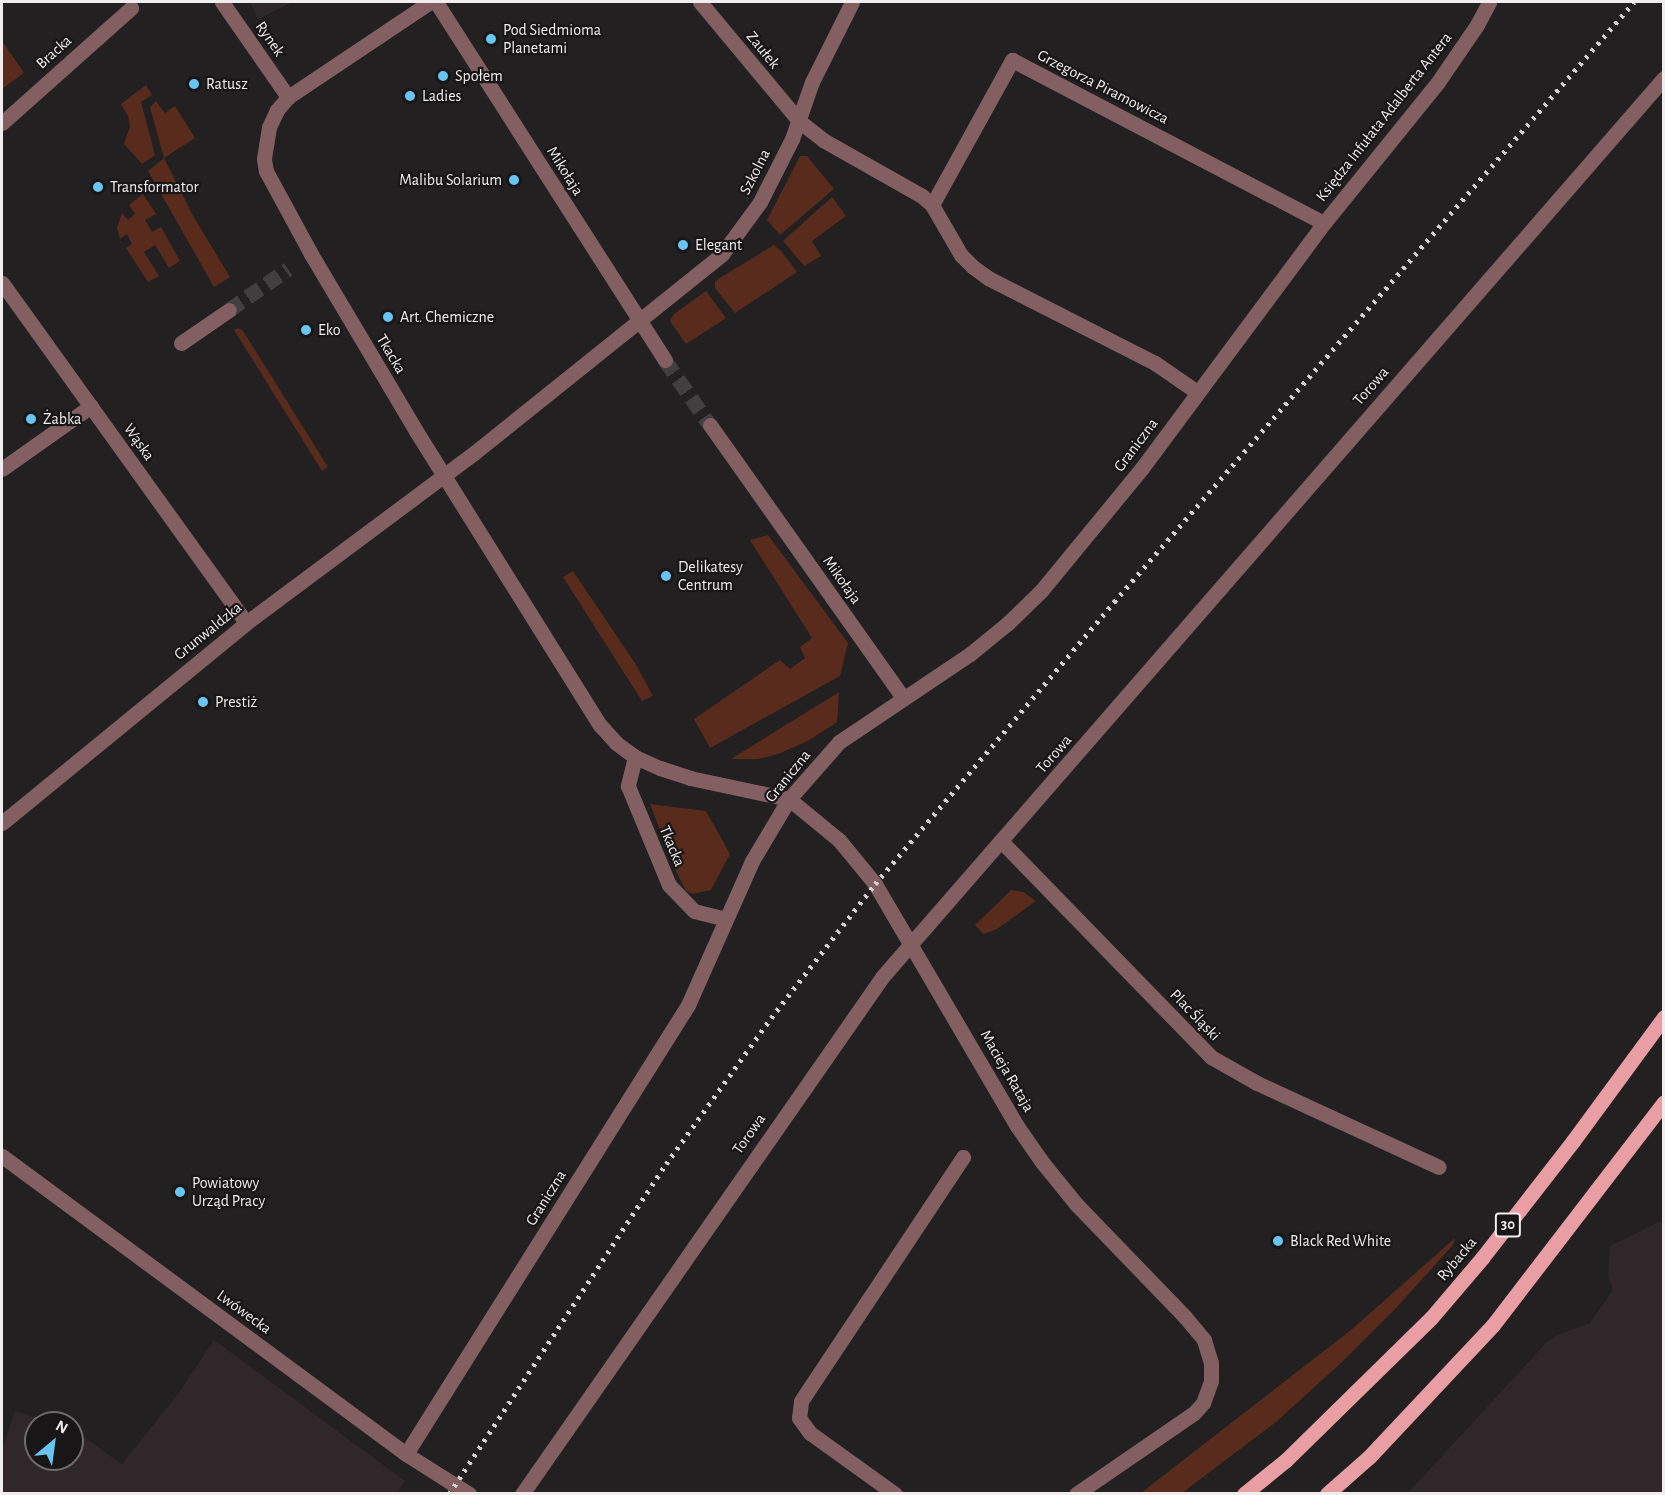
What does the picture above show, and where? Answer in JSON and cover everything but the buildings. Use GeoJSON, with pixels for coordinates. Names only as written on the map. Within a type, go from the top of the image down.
{"type":"FeatureCollection","features":[{"type":"Feature","properties":{"kind":"main road","name":"Rybacka"},"geometry":{"type":"LineString","coordinates":[[1244,1494],[1286,1460],[1431,1318],[1573,1141],[1664,1017]]}},
{"type":"Feature","properties":{"kind":"main road"},"geometry":{"type":"LineString","coordinates":[[1327,1494],[1369,1457],[1492,1325],[1664,1102]]}},
{"type":"Feature","properties":{"kind":"street","name":"Rynek"},"geometry":{"type":"LineString","coordinates":[[222,2],[288,97]]}},
{"type":"Feature","properties":{"kind":"street","name":"Tkacka"},"geometry":{"type":"LineString","coordinates":[[430,2],[288,97],[277,110],[269,127],[264,159],[266,171],[311,254],[443,475],[595,718],[616,743],[635,757],[690,778],[789,799]]}},
{"type":"Feature","properties":{"kind":"street","name":"Mikołaja"},"geometry":{"type":"LineString","coordinates":[[436,2],[665,360]]}},
{"type":"Feature","properties":{"kind":"street","name":"Zaułek"},"geometry":{"type":"LineString","coordinates":[[700,2],[799,120]]}},
{"type":"Feature","properties":{"kind":"street","name":"Szkolna"},"geometry":{"type":"LineString","coordinates":[[443,475],[474,453],[722,254],[743,230],[760,202],[799,120],[812,82],[852,2]]}},
{"type":"Feature","properties":{"kind":"street","name":"Księdza Infułata Adalberta Antera"},"geometry":{"type":"LineString","coordinates":[[1324,223],[1444,74],[1489,2]]}},
{"type":"Feature","properties":{"kind":"street","name":"Bracka"},"geometry":{"type":"LineString","coordinates":[[2,123],[131,8]]}},
{"type":"Feature","properties":{"kind":"street","name":"Grzegorza Piramowicza"},"geometry":{"type":"LineString","coordinates":[[932,205],[1012,60],[1324,223]]}},
{"type":"Feature","properties":{"kind":"street","name":"Torowa"},"geometry":{"type":"LineString","coordinates":[[522,1494],[855,1014],[912,943],[1664,78]]}},
{"type":"Feature","properties":{"kind":"street"},"geometry":{"type":"LineString","coordinates":[[799,120],[823,140],[909,188],[932,205],[962,255],[987,278],[1155,363],[1197,392]]}},
{"type":"Feature","properties":{"kind":"street","name":"Graniczna"},"geometry":{"type":"LineString","coordinates":[[406,1454],[684,1013],[752,861],[789,799],[839,742],[970,654],[1008,623],[1041,591],[1142,468],[1324,223]]}},
{"type":"Feature","properties":{"kind":"street","name":"Wąska"},"geometry":{"type":"LineString","coordinates":[[2,283],[246,623]]}},
{"type":"Feature","properties":{"kind":"street"},"geometry":{"type":"LineString","coordinates":[[181,343],[229,310]]}},
{"type":"Feature","properties":{"kind":"street"},"geometry":{"type":"LineString","coordinates":[[2,469],[91,406]]}},
{"type":"Feature","properties":{"kind":"street","name":"Mikołaja"},"geometry":{"type":"LineString","coordinates":[[710,425],[903,698]]}},
{"type":"Feature","properties":{"kind":"street","name":"Grunwaldzka"},"geometry":{"type":"LineString","coordinates":[[2,823],[246,623],[443,475]]}},
{"type":"Feature","properties":{"kind":"street","name":"Tkacka"},"geometry":{"type":"LineString","coordinates":[[635,757],[628,786],[669,885],[694,911],[725,919]]}},
{"type":"Feature","properties":{"kind":"street","name":"Macieja Rataja"},"geometry":{"type":"LineString","coordinates":[[789,799],[839,840],[875,884],[912,943],[1017,1126],[1042,1162],[1077,1206],[1198,1333],[1209,1352],[1211,1381],[1203,1403],[1194,1413],[1076,1494]]}},
{"type":"Feature","properties":{"kind":"street","name":"Plac Śląski"},"geometry":{"type":"LineString","coordinates":[[1002,842],[1211,1057],[1257,1083],[1439,1167]]}},
{"type":"Feature","properties":{"kind":"street","name":"Lwówecka"},"geometry":{"type":"LineString","coordinates":[[2,1156],[406,1454],[469,1494]]}},
{"type":"Feature","properties":{"kind":"street"},"geometry":{"type":"LineString","coordinates":[[895,1494],[810,1433],[799,1418],[801,1401],[963,1157]]}},
{"type":"Feature","properties":{"kind":"shaded area"},"geometry":{"type":"Polygon","coordinates":[[[250,2],[293,2],[258,19],[250,2]]]}},
{"type":"Feature","properties":{"kind":"shaded area"},"geometry":{"type":"Polygon","coordinates":[[[2,41],[24,73],[2,89],[2,41]]]}},
{"type":"Feature","properties":{"kind":"shaded area"},"geometry":{"type":"Polygon","coordinates":[[[146,85],[152,95],[141,102],[155,155],[142,164],[124,144],[130,127],[128,116],[121,104],[146,85]]]}},
{"type":"Feature","properties":{"kind":"shaded area"},"geometry":{"type":"Polygon","coordinates":[[[156,101],[165,113],[175,106],[195,138],[164,158],[150,107],[156,101]]]}},
{"type":"Feature","properties":{"kind":"shaded area"},"geometry":{"type":"Polygon","coordinates":[[[800,156],[807,156],[834,189],[780,235],[767,220],[800,156]]]}},
{"type":"Feature","properties":{"kind":"shaded area"},"geometry":{"type":"Polygon","coordinates":[[[164,158],[192,214],[230,277],[214,287],[148,171],[164,158]]]}},
{"type":"Feature","properties":{"kind":"shaded area"},"geometry":{"type":"Polygon","coordinates":[[[143,194],[156,214],[145,220],[152,232],[161,227],[180,261],[169,268],[155,245],[144,252],[159,276],[148,282],[126,248],[132,244],[127,234],[120,239],[117,228],[122,213],[128,220],[135,214],[129,205],[143,194]]]}},
{"type":"Feature","properties":{"kind":"shaded area"},"geometry":{"type":"Polygon","coordinates":[[[832,197],[846,216],[812,241],[821,256],[804,266],[783,241],[832,197]]]}},
{"type":"Feature","properties":{"kind":"shaded area"},"geometry":{"type":"Polygon","coordinates":[[[774,245],[797,272],[735,313],[715,288],[715,281],[774,245]]]}},
{"type":"Feature","properties":{"kind":"shaded area"},"geometry":{"type":"Polygon","coordinates":[[[706,291],[726,318],[686,344],[670,321],[674,314],[706,291]]]}},
{"type":"Feature","properties":{"kind":"shaded area"},"geometry":{"type":"Polygon","coordinates":[[[238,328],[243,331],[328,467],[322,471],[234,330],[238,328]]]}},
{"type":"Feature","properties":{"kind":"shaded area"},"geometry":{"type":"Polygon","coordinates":[[[768,535],[848,643],[840,676],[710,748],[694,719],[780,660],[790,669],[805,658],[800,647],[812,638],[750,540],[768,535]]]}},
{"type":"Feature","properties":{"kind":"shaded area"},"geometry":{"type":"Polygon","coordinates":[[[573,571],[635,663],[653,696],[642,701],[563,577],[573,571]]]}},
{"type":"Feature","properties":{"kind":"shaded area"},"geometry":{"type":"Polygon","coordinates":[[[839,692],[837,722],[808,741],[778,754],[758,759],[731,759],[839,692]]]}},
{"type":"Feature","properties":{"kind":"shaded area"},"geometry":{"type":"Polygon","coordinates":[[[650,804],[706,811],[730,854],[711,890],[693,894],[686,891],[674,867],[650,804]]]}},
{"type":"Feature","properties":{"kind":"shaded area"},"geometry":{"type":"Polygon","coordinates":[[[1011,890],[1023,892],[1036,901],[997,929],[983,934],[975,925],[1011,890]]]}},
{"type":"Feature","properties":{"kind":"shaded area"},"geometry":{"type":"Polygon","coordinates":[[[1663,1220],[1663,1493],[1408,1493],[1546,1343],[1557,1335],[1590,1323],[1613,1290],[1608,1275],[1610,1246],[1663,1220]]]}},
{"type":"Feature","properties":{"kind":"shaded area"},"geometry":{"type":"Polygon","coordinates":[[[1455,1238],[1453,1245],[1397,1307],[1341,1363],[1276,1422],[1182,1493],[1141,1493],[1351,1330],[1455,1238]]]}},
{"type":"Feature","properties":{"kind":"shaded area"},"geometry":{"type":"Polygon","coordinates":[[[214,1340],[405,1481],[397,1493],[2,1493],[2,1449],[15,1411],[24,1414],[24,1471],[84,1471],[84,1437],[122,1464],[178,1394],[214,1340]]]}},
{"type":"Feature","properties":{"kind":"tunnel"},"geometry":{"type":"LineString","coordinates":[[229,310],[288,269]]}},
{"type":"Feature","properties":{"kind":"tunnel"},"geometry":{"type":"LineString","coordinates":[[665,360],[710,425]]}},
{"type":"Feature","properties":{"kind":"railway"},"geometry":{"type":"LineString","coordinates":[[449,1494],[666,1164],[771,1018],[875,884],[1114,602],[1634,2]]}},
{"type":"Feature","properties":{"kind":"place","name":"Pod Siedmioma Planetami"},"geometry":{"type":"Point","coordinates":[491,39]}},
{"type":"Feature","properties":{"kind":"place","name":"Społem"},"geometry":{"type":"Point","coordinates":[443,76]}},
{"type":"Feature","properties":{"kind":"place","name":"Ratusz"},"geometry":{"type":"Point","coordinates":[194,84]}},
{"type":"Feature","properties":{"kind":"place","name":"Ladies"},"geometry":{"type":"Point","coordinates":[410,96]}},
{"type":"Feature","properties":{"kind":"place","name":"Malibu Solarium"},"geometry":{"type":"Point","coordinates":[514,180]}},
{"type":"Feature","properties":{"kind":"place","name":"Transformator"},"geometry":{"type":"Point","coordinates":[98,187]}},
{"type":"Feature","properties":{"kind":"place","name":"Elegant"},"geometry":{"type":"Point","coordinates":[683,245]}},
{"type":"Feature","properties":{"kind":"place","name":"Art. Chemiczne"},"geometry":{"type":"Point","coordinates":[388,317]}},
{"type":"Feature","properties":{"kind":"place","name":"Eko"},"geometry":{"type":"Point","coordinates":[306,330]}},
{"type":"Feature","properties":{"kind":"place","name":"Żabka"},"geometry":{"type":"Point","coordinates":[31,419]}},
{"type":"Feature","properties":{"kind":"place","name":"Delikatesy Centrum"},"geometry":{"type":"Point","coordinates":[666,576]}},
{"type":"Feature","properties":{"kind":"place","name":"Prestiż"},"geometry":{"type":"Point","coordinates":[203,702]}},
{"type":"Feature","properties":{"kind":"place","name":"Powiatowy Urząd Pracy"},"geometry":{"type":"Point","coordinates":[180,1192]}},
{"type":"Feature","properties":{"kind":"place","name":"Black Red White"},"geometry":{"type":"Point","coordinates":[1278,1241]}}]}
